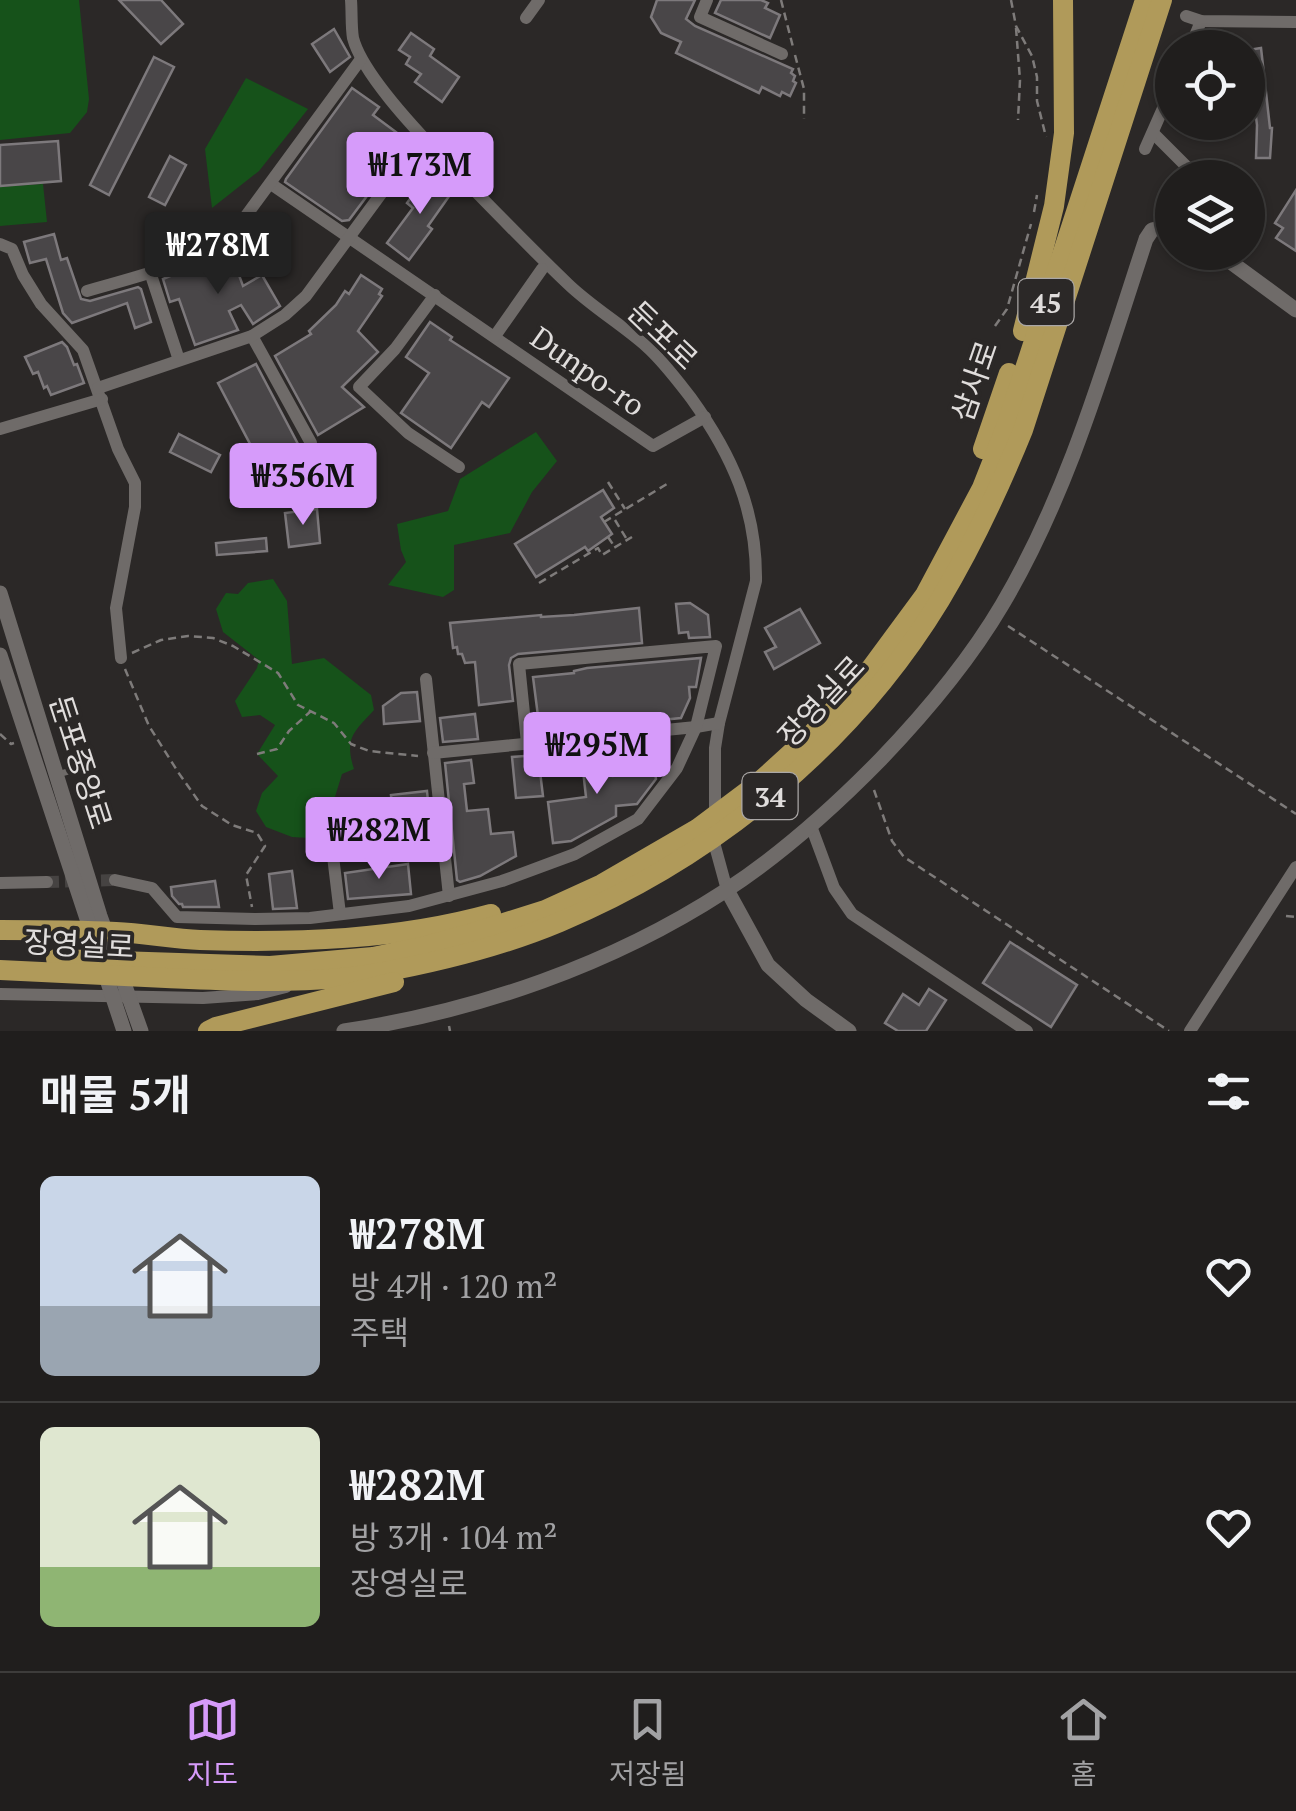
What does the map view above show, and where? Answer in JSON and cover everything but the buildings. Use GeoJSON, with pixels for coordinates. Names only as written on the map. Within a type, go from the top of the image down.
{"type":"FeatureCollection","features":[{"type":"Feature","properties":{"kind":"highway","name":"삼사로"},"geometry":{"type":"LineString","coordinates":[[924,595],[992,426],[1028,318],[1054,206],[1064,133],[1063,0]]}},
{"type":"Feature","properties":{"kind":"highway","name":"장영실로"},"geometry":{"type":"LineString","coordinates":[[0,956],[270,966],[373,957],[426,946],[545,910],[602,884],[698,830],[757,784],[798,748],[866,675],[924,595],[982,488],[1006,427],[1145,0]]}},
{"type":"Feature","properties":{"kind":"highway","name":"장영실로"},"geometry":{"type":"LineString","coordinates":[[0,970],[273,982],[376,973],[476,950],[554,924],[675,864],[746,814],[842,728],[906,650],[970,547],[1023,430],[1162,0]]}},
{"type":"Feature","properties":{"kind":"highway","name":"34"},"geometry":{"type":"LineString","coordinates":[[1136,84],[1182,8]]}},
{"type":"Feature","properties":{"kind":"highway"},"geometry":{"type":"LineString","coordinates":[[0,930],[196,940],[356,937],[478,918],[602,884]]}},
{"type":"Feature","properties":{"kind":"highway"},"geometry":{"type":"LineString","coordinates":[[208,1031],[492,954],[554,924]]}},
{"type":"Feature","properties":{"kind":"street","name":"둔포로"},"geometry":{"type":"LineString","coordinates":[[351,0],[353,38],[361,59],[424,138],[570,286],[648,348],[705,417],[737,478],[748,507],[756,581],[715,748],[715,846],[728,890]]}},
{"type":"Feature","properties":{"kind":"street"},"geometry":{"type":"LineString","coordinates":[[526,18],[539,0]]}},
{"type":"Feature","properties":{"kind":"street"},"geometry":{"type":"LineString","coordinates":[[707,0],[700,16],[782,54]]}},
{"type":"Feature","properties":{"kind":"street"},"geometry":{"type":"LineString","coordinates":[[1182,8],[1202,21],[1296,22]]}},
{"type":"Feature","properties":{"kind":"street"},"geometry":{"type":"LineString","coordinates":[[1198,30],[1202,21]]}},
{"type":"Feature","properties":{"kind":"street"},"geometry":{"type":"LineString","coordinates":[[87,290],[150,272],[229,238],[361,59]]}},
{"type":"Feature","properties":{"kind":"street"},"geometry":{"type":"LineString","coordinates":[[1145,149],[1155,128]]}},
{"type":"Feature","properties":{"kind":"street"},"geometry":{"type":"LineString","coordinates":[[1153,133],[1180,160]]}},
{"type":"Feature","properties":{"kind":"street"},"geometry":{"type":"LineString","coordinates":[[0,430],[179,360],[252,336],[285,314],[306,296],[414,149]]}},
{"type":"Feature","properties":{"kind":"street","name":"Dunpo-ro"},"geometry":{"type":"LineString","coordinates":[[271,184],[652,446],[705,417]]}},
{"type":"Feature","properties":{"kind":"street"},"geometry":{"type":"LineString","coordinates":[[344,1031],[446,1011],[563,973],[632,943],[728,890],[810,826],[864,776],[941,693],[1002,606],[1050,511],[1146,239],[1155,229]]}},
{"type":"Feature","properties":{"kind":"street"},"geometry":{"type":"LineString","coordinates":[[0,244],[12,249],[41,304],[83,350],[118,449],[135,483],[135,507],[116,608],[121,658]]}},
{"type":"Feature","properties":{"kind":"street","name":"Dunpo-ro"},"geometry":{"type":"LineString","coordinates":[[496,336],[542,269]]}},
{"type":"Feature","properties":{"kind":"street"},"geometry":{"type":"LineString","coordinates":[[1245,270],[1296,310]]}},
{"type":"Feature","properties":{"kind":"street"},"geometry":{"type":"LineString","coordinates":[[150,272],[179,360]]}},
{"type":"Feature","properties":{"kind":"street"},"geometry":{"type":"LineString","coordinates":[[435,295],[395,349],[359,387],[408,433],[459,468]]}},
{"type":"Feature","properties":{"kind":"street"},"geometry":{"type":"LineString","coordinates":[[252,336],[311,443]]}},
{"type":"Feature","properties":{"kind":"street","name":"둔포중앙로"},"geometry":{"type":"LineString","coordinates":[[0,593],[57,775],[100,938]]}},
{"type":"Feature","properties":{"kind":"street"},"geometry":{"type":"LineString","coordinates":[[115,880],[152,888],[177,916],[310,918],[409,906],[502,881],[575,854],[638,819],[677,768],[696,727],[716,646],[519,664],[527,743]]}},
{"type":"Feature","properties":{"kind":"street","name":"둔포중앙로"},"geometry":{"type":"LineString","coordinates":[[0,655],[100,938]]}},
{"type":"Feature","properties":{"kind":"street"},"geometry":{"type":"LineString","coordinates":[[426,679],[449,896]]}},
{"type":"Feature","properties":{"kind":"street"},"geometry":{"type":"LineString","coordinates":[[434,755],[719,722]]}},
{"type":"Feature","properties":{"kind":"street"},"geometry":{"type":"LineString","coordinates":[[810,826],[834,888],[852,914],[1027,1031]]}},
{"type":"Feature","properties":{"kind":"street"},"geometry":{"type":"LineString","coordinates":[[332,848],[340,914]]}},
{"type":"Feature","properties":{"kind":"street"},"geometry":{"type":"LineString","coordinates":[[1190,1031],[1296,868]]}},
{"type":"Feature","properties":{"kind":"street"},"geometry":{"type":"LineString","coordinates":[[0,882],[47,882]]}},
{"type":"Feature","properties":{"kind":"street"},"geometry":{"type":"LineString","coordinates":[[728,890],[768,965],[848,1031]]}},
{"type":"Feature","properties":{"kind":"street"},"geometry":{"type":"LineString","coordinates":[[100,938],[130,1025]]}},
{"type":"Feature","properties":{"kind":"street"},"geometry":{"type":"LineString","coordinates":[[0,994],[204,998],[258,994],[314,979]]}},
{"type":"Feature","properties":{"kind":"lane"},"geometry":{"type":"LineString","coordinates":[[57,775],[85,767]]}},
{"type":"Feature","properties":{"kind":"path"},"geometry":{"type":"LineString","coordinates":[[781,0],[804,89],[804,120]]}},
{"type":"Feature","properties":{"kind":"path"},"geometry":{"type":"LineString","coordinates":[[1011,0],[1020,80],[1018,120]]}},
{"type":"Feature","properties":{"kind":"path"},"geometry":{"type":"LineString","coordinates":[[1016,26],[1032,56],[1046,137]]}},
{"type":"Feature","properties":{"kind":"path"},"geometry":{"type":"LineString","coordinates":[[995,326],[1012,294],[1039,188]]}},
{"type":"Feature","properties":{"kind":"path"},"geometry":{"type":"LineString","coordinates":[[608,482],[625,510]]}},
{"type":"Feature","properties":{"kind":"path"},"geometry":{"type":"LineString","coordinates":[[604,522],[667,484]]}},
{"type":"Feature","properties":{"kind":"path"},"geometry":{"type":"LineString","coordinates":[[539,583],[598,548],[602,555],[629,538],[613,517]]}},
{"type":"Feature","properties":{"kind":"path"},"geometry":{"type":"LineString","coordinates":[[608,537],[614,548]]}},
{"type":"Feature","properties":{"kind":"path"},"geometry":{"type":"LineString","coordinates":[[1006,625],[1296,814]]}},
{"type":"Feature","properties":{"kind":"path"},"geometry":{"type":"LineString","coordinates":[[255,920],[246,876],[265,846],[257,832],[232,825],[202,806],[149,726],[121,658],[161,640],[213,638],[278,673],[298,705],[334,723],[350,744],[369,751],[434,755]]}},
{"type":"Feature","properties":{"kind":"path"},"geometry":{"type":"LineString","coordinates":[[257,754],[277,749],[289,731],[312,710]]}},
{"type":"Feature","properties":{"kind":"path"},"geometry":{"type":"LineString","coordinates":[[0,734],[11,744],[18,742]]}},
{"type":"Feature","properties":{"kind":"path"},"geometry":{"type":"LineString","coordinates":[[874,790],[892,841],[904,858],[1169,1030]]}},
{"type":"Feature","properties":{"kind":"path"},"geometry":{"type":"LineString","coordinates":[[1286,916],[1296,917]]}},
{"type":"Feature","properties":{"kind":"green space"},"geometry":{"type":"Polygon","coordinates":[[[0,0],[79,0],[89,99],[87,112],[70,133],[0,140],[0,0]]]}},
{"type":"Feature","properties":{"kind":"green space"},"geometry":{"type":"Polygon","coordinates":[[[246,78],[308,109],[259,171],[212,208],[205,149],[246,78]]]}},
{"type":"Feature","properties":{"kind":"green space"},"geometry":{"type":"Polygon","coordinates":[[[43,184],[47,222],[0,226],[0,187],[43,184]]]}},
{"type":"Feature","properties":{"kind":"green space"},"geometry":{"type":"Polygon","coordinates":[[[536,432],[557,461],[532,492],[510,533],[454,545],[454,590],[443,597],[388,585],[406,562],[397,524],[448,511],[460,479],[536,432]]]}},
{"type":"Feature","properties":{"kind":"green space"},"geometry":{"type":"Polygon","coordinates":[[[273,579],[287,601],[292,664],[324,658],[371,695],[374,710],[353,736],[350,750],[354,769],[342,774],[334,800],[339,824],[324,839],[292,837],[266,827],[256,811],[262,793],[278,776],[257,754],[275,725],[260,715],[242,717],[235,701],[259,660],[223,632],[216,609],[226,593],[238,594],[248,583],[273,579]]]}},
{"type":"Feature","properties":{"kind":"tunnel"},"geometry":{"type":"LineString","coordinates":[[47,882],[115,880]]}}]}
